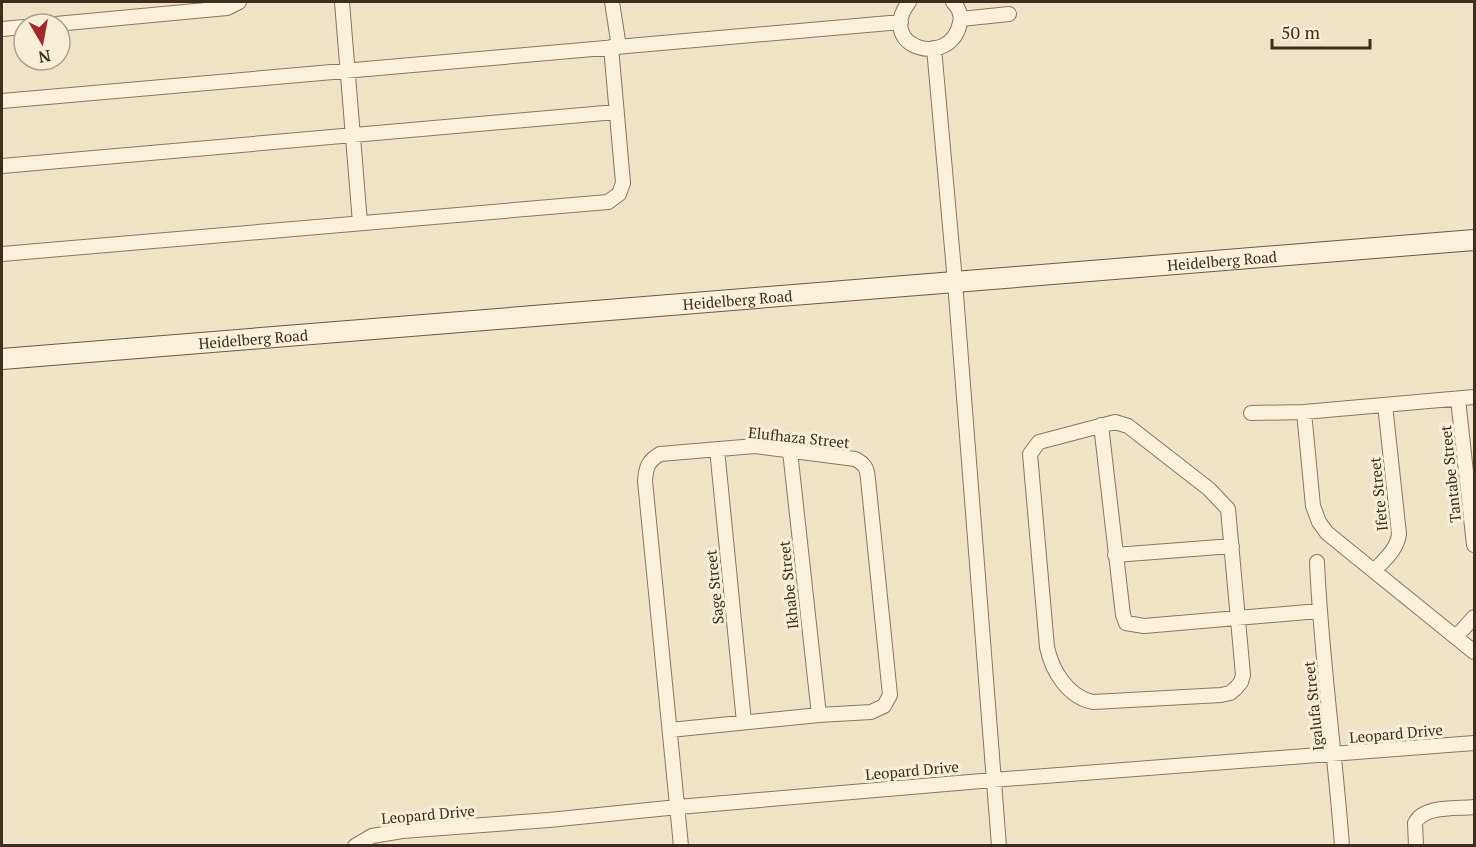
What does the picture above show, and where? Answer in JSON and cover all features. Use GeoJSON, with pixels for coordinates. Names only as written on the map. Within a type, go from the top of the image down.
{"type":"FeatureCollection","features":[{"type":"Feature","properties":{"kind":"main road","name":"Heidelberg Road"},"geometry":{"type":"LineString","coordinates":[[2,359],[1474,240]]}},
{"type":"Feature","properties":{"kind":"street"},"geometry":{"type":"LineString","coordinates":[[72,23],[227,8],[239,2]]}},
{"type":"Feature","properties":{"kind":"street"},"geometry":{"type":"LineString","coordinates":[[342,2],[360,223]]}},
{"type":"Feature","properties":{"kind":"street"},"geometry":{"type":"LineString","coordinates":[[2,254],[608,202],[619,194],[622,183],[616,112],[612,2]]}},
{"type":"Feature","properties":{"kind":"street"},"geometry":{"type":"LineString","coordinates":[[909,2],[900,14],[901,31],[910,43],[920,48],[934,48],[949,43],[957,34],[961,19],[957,5],[953,2]]}},
{"type":"Feature","properties":{"kind":"street"},"geometry":{"type":"LineString","coordinates":[[961,19],[1009,14]]}},
{"type":"Feature","properties":{"kind":"street"},"geometry":{"type":"LineString","coordinates":[[2,101],[901,22]]}},
{"type":"Feature","properties":{"kind":"street"},"geometry":{"type":"LineString","coordinates":[[934,48],[956,282],[999,846]]}},
{"type":"Feature","properties":{"kind":"street"},"geometry":{"type":"LineString","coordinates":[[2,166],[616,112]]}},
{"type":"Feature","properties":{"kind":"street"},"geometry":{"type":"LineString","coordinates":[[1251,413],[1304,412],[1474,397]]}},
{"type":"Feature","properties":{"kind":"street","name":"Tantabe Street"},"geometry":{"type":"LineString","coordinates":[[1458,399],[1474,545]]}},
{"type":"Feature","properties":{"kind":"street","name":"Ifete Street"},"geometry":{"type":"LineString","coordinates":[[1374,571],[1394,550],[1399,534],[1385,405]]}},
{"type":"Feature","properties":{"kind":"street"},"geometry":{"type":"LineString","coordinates":[[1304,412],[1313,506],[1318,522],[1327,533],[1474,652]]}},
{"type":"Feature","properties":{"kind":"street"},"geometry":{"type":"LineString","coordinates":[[1115,422],[1128,426],[1209,489],[1228,509],[1232,546],[1243,675],[1241,682],[1230,693],[1209,696],[1093,702],[1084,700],[1075,694],[1056,673],[1047,647],[1030,454],[1039,442],[1115,422]]}},
{"type":"Feature","properties":{"kind":"street"},"geometry":{"type":"LineString","coordinates":[[1101,425],[1115,555],[1125,622],[1144,626],[1319,611]]}},
{"type":"Feature","properties":{"kind":"street","name":"Elufhaza Street"},"geometry":{"type":"LineString","coordinates":[[670,730],[877,711],[887,703],[890,695],[867,469],[862,462],[855,459],[755,446],[660,454],[650,460],[646,468],[645,481],[681,846]]}},
{"type":"Feature","properties":{"kind":"street","name":"Sage Street"},"geometry":{"type":"LineString","coordinates":[[717,449],[744,722]]}},
{"type":"Feature","properties":{"kind":"street","name":"Ikhabe Street"},"geometry":{"type":"LineString","coordinates":[[790,451],[819,715]]}},
{"type":"Feature","properties":{"kind":"street"},"geometry":{"type":"LineString","coordinates":[[1115,555],[1232,546]]}},
{"type":"Feature","properties":{"kind":"street","name":"Igalufa Street"},"geometry":{"type":"LineString","coordinates":[[1317,562],[1319,611],[1335,755],[1342,846]]}},
{"type":"Feature","properties":{"kind":"street"},"geometry":{"type":"LineString","coordinates":[[1456,637],[1474,617]]}},
{"type":"Feature","properties":{"kind":"street","name":"Leopard Drive"},"geometry":{"type":"LineString","coordinates":[[355,846],[372,836],[402,831],[993,780],[1474,743]]}},
{"type":"Feature","properties":{"kind":"street"},"geometry":{"type":"LineString","coordinates":[[1416,846],[1415,823],[1424,814],[1432,811],[1474,807]]}}]}
